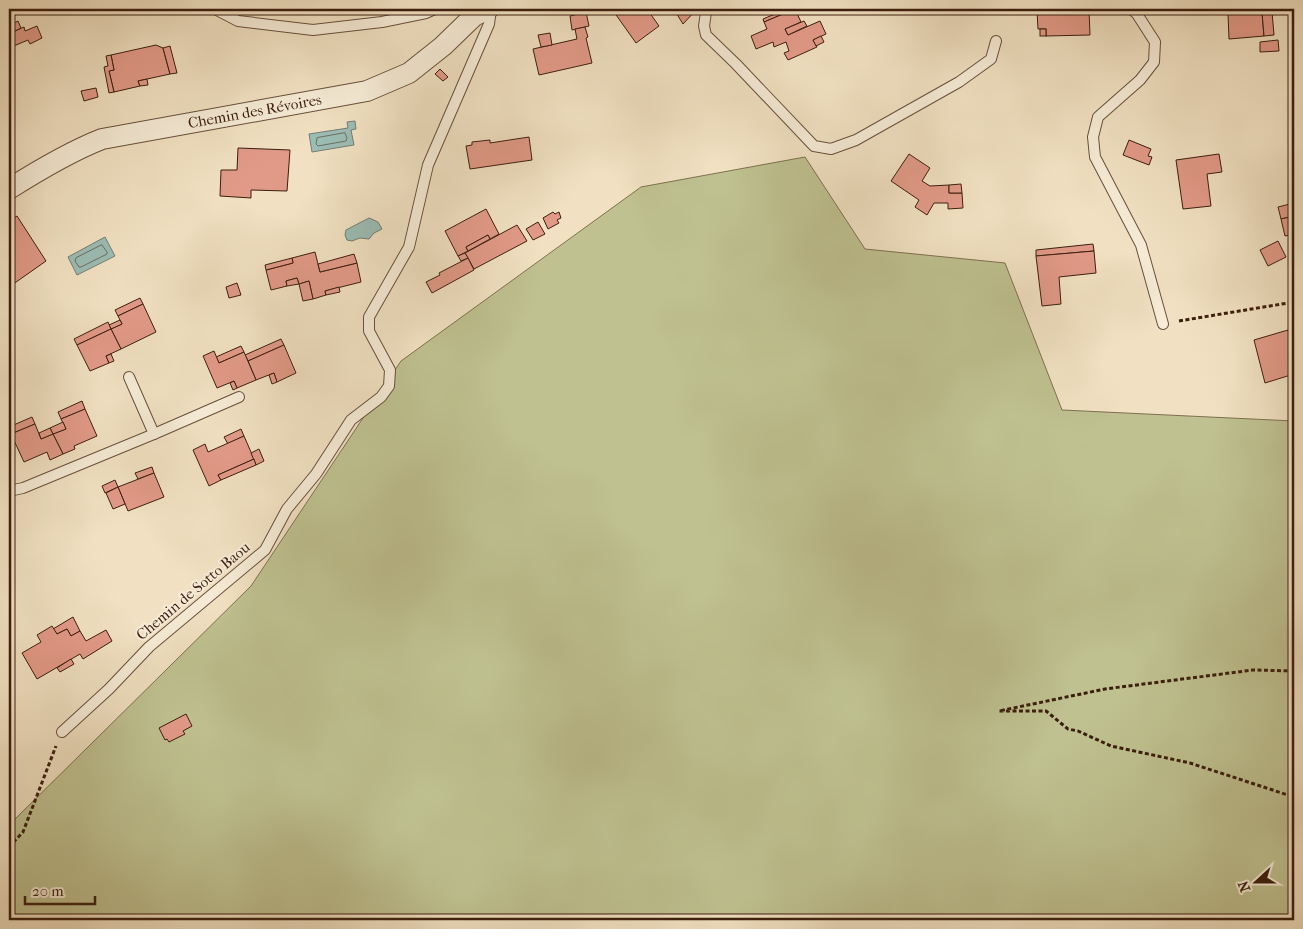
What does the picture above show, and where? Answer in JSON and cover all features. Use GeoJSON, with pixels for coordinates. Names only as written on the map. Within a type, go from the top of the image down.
{"type":"FeatureCollection","features":[{"type":"Feature","properties":{"kind":"street","name":"Chemin des Révoires"},"geometry":{"type":"LineString","coordinates":[[9,189],[71,152],[102,139],[368,91],[409,73],[444,46],[474,16],[489,9]]}},
{"type":"Feature","properties":{"kind":"lane"},"geometry":{"type":"LineString","coordinates":[[215,9],[238,21],[313,30],[382,22],[426,13],[435,9]]}},
{"type":"Feature","properties":{"kind":"lane","name":"Chemin de Sotto Baou"},"geometry":{"type":"LineString","coordinates":[[62,732],[109,689],[149,647],[265,550],[287,509],[316,474],[351,420],[380,397],[389,386],[390,370],[369,331],[369,317],[409,247],[428,165],[489,24],[489,9]]}},
{"type":"Feature","properties":{"kind":"lane"},"geometry":{"type":"LineString","coordinates":[[709,9],[706,12],[704,26],[706,35],[814,146],[831,149],[856,140],[959,82],[991,59],[996,41]]}},
{"type":"Feature","properties":{"kind":"lane"},"geometry":{"type":"LineString","coordinates":[[1131,9],[1137,14],[1155,42],[1154,62],[1140,80],[1098,117],[1092,137],[1095,157],[1141,246],[1163,324]]}},
{"type":"Feature","properties":{"kind":"lane"},"geometry":{"type":"LineString","coordinates":[[129,377],[154,434]]}},
{"type":"Feature","properties":{"kind":"lane"},"geometry":{"type":"LineString","coordinates":[[9,491],[23,488],[239,397]]}},
{"type":"Feature","properties":{"kind":"path"},"geometry":{"type":"LineString","coordinates":[[1163,324],[1294,302]]}},
{"type":"Feature","properties":{"kind":"path"},"geometry":{"type":"LineString","coordinates":[[1294,671],[1253,670],[1105,689],[999,711],[1046,711],[1068,729],[1078,731],[1111,746],[1190,763],[1294,797]]}},
{"type":"Feature","properties":{"kind":"path"},"geometry":{"type":"LineString","coordinates":[[9,847],[23,832],[62,732]]}},
{"type":"Feature","properties":{"kind":"green space"},"geometry":{"type":"Polygon","coordinates":[[[805,157],[865,249],[1005,263],[1062,410],[1294,421],[1294,920],[9,920],[9,825],[251,586],[401,361],[641,187],[805,157]]]}},
{"type":"Feature","properties":{"kind":"water"},"geometry":{"type":"Polygon","coordinates":[[[355,121],[356,129],[351,130],[354,145],[312,152],[309,134],[348,128],[347,122],[355,121]]]}},
{"type":"Feature","properties":{"kind":"water"},"geometry":{"type":"Polygon","coordinates":[[[369,218],[378,222],[382,229],[374,233],[369,239],[347,240],[346,230],[369,218]]]}},
{"type":"Feature","properties":{"kind":"water"},"geometry":{"type":"Polygon","coordinates":[[[105,237],[115,256],[77,275],[68,257],[105,237]]]}},
{"type":"Feature","properties":{"kind":"building"},"geometry":{"type":"Polygon","coordinates":[[[244,9],[295,9],[244,10],[244,9]]]}},
{"type":"Feature","properties":{"kind":"building"},"geometry":{"type":"Polygon","coordinates":[[[618,9],[647,9],[659,26],[636,43],[614,12],[618,9]]]}},
{"type":"Feature","properties":{"kind":"building"},"geometry":{"type":"Polygon","coordinates":[[[679,9],[697,9],[683,24],[675,11],[679,9]]]}},
{"type":"Feature","properties":{"kind":"building"},"geometry":{"type":"Polygon","coordinates":[[[787,9],[795,9],[764,22],[763,19],[787,9]]]}},
{"type":"Feature","properties":{"kind":"building"},"geometry":{"type":"Polygon","coordinates":[[[795,9],[801,22],[785,29],[788,35],[820,21],[826,34],[813,40],[817,47],[788,60],[784,53],[789,51],[786,42],[774,47],[773,42],[756,49],[751,36],[767,29],[764,22],[795,9]]]}},
{"type":"Feature","properties":{"kind":"building"},"geometry":{"type":"Polygon","coordinates":[[[900,9],[911,9],[912,11],[901,14],[900,9]]]}},
{"type":"Feature","properties":{"kind":"building"},"geometry":{"type":"Polygon","coordinates":[[[1032,9],[1089,10],[1090,35],[1046,36],[1046,29],[1038,29],[1037,11],[1032,11],[1032,9]]]}},
{"type":"Feature","properties":{"kind":"building"},"geometry":{"type":"Polygon","coordinates":[[[1221,9],[1247,9],[1248,13],[1262,12],[1264,36],[1229,39],[1228,14],[1222,14],[1221,9]]]}},
{"type":"Feature","properties":{"kind":"building"},"geometry":{"type":"Polygon","coordinates":[[[1247,9],[1272,9],[1272,12],[1248,13],[1247,9]]]}},
{"type":"Feature","properties":{"kind":"building"},"geometry":{"type":"Polygon","coordinates":[[[586,12],[589,26],[572,30],[570,16],[586,12]]]}},
{"type":"Feature","properties":{"kind":"building"},"geometry":{"type":"Polygon","coordinates":[[[1262,12],[1272,12],[1274,35],[1264,36],[1262,12]]]}},
{"type":"Feature","properties":{"kind":"building"},"geometry":{"type":"Polygon","coordinates":[[[9,18],[15,31],[24,27],[25,31],[37,26],[42,38],[30,44],[28,40],[9,48],[9,18]]]}},
{"type":"Feature","properties":{"kind":"building"},"geometry":{"type":"Polygon","coordinates":[[[18,21],[21,28],[15,31],[12,24],[18,21]]]}},
{"type":"Feature","properties":{"kind":"building"},"geometry":{"type":"Polygon","coordinates":[[[804,21],[807,26],[788,35],[785,29],[804,21]]]}},
{"type":"Feature","properties":{"kind":"building"},"geometry":{"type":"Polygon","coordinates":[[[585,27],[592,63],[539,75],[533,49],[577,39],[575,29],[585,27]]]}},
{"type":"Feature","properties":{"kind":"building"},"geometry":{"type":"Polygon","coordinates":[[[1040,29],[1046,29],[1046,36],[1040,36],[1040,29]]]}},
{"type":"Feature","properties":{"kind":"building"},"geometry":{"type":"Polygon","coordinates":[[[550,33],[552,45],[541,47],[538,35],[550,33]]]}},
{"type":"Feature","properties":{"kind":"building"},"geometry":{"type":"Polygon","coordinates":[[[821,36],[824,42],[816,46],[813,40],[821,36]]]}},
{"type":"Feature","properties":{"kind":"building"},"geometry":{"type":"Polygon","coordinates":[[[1278,40],[1279,51],[1260,52],[1260,42],[1278,40]]]}},
{"type":"Feature","properties":{"kind":"building"},"geometry":{"type":"Polygon","coordinates":[[[156,45],[163,48],[170,74],[138,81],[140,86],[114,92],[109,71],[114,70],[111,55],[156,45]]]}},
{"type":"Feature","properties":{"kind":"building"},"geometry":{"type":"Polygon","coordinates":[[[170,46],[177,73],[170,74],[163,48],[170,46]]]}},
{"type":"Feature","properties":{"kind":"building"},"geometry":{"type":"Polygon","coordinates":[[[111,55],[114,70],[109,71],[114,92],[109,93],[104,67],[108,66],[106,56],[111,55]]]}},
{"type":"Feature","properties":{"kind":"building"},"geometry":{"type":"Polygon","coordinates":[[[440,69],[448,77],[443,81],[435,74],[440,69]]]}},
{"type":"Feature","properties":{"kind":"building"},"geometry":{"type":"Polygon","coordinates":[[[147,79],[148,85],[140,86],[138,81],[147,79]]]}},
{"type":"Feature","properties":{"kind":"building"},"geometry":{"type":"Polygon","coordinates":[[[96,88],[98,97],[84,101],[81,91],[96,88]]]}},
{"type":"Feature","properties":{"kind":"building"},"geometry":{"type":"Polygon","coordinates":[[[529,137],[532,160],[470,169],[466,146],[472,145],[472,142],[490,140],[490,143],[529,137]]]}},
{"type":"Feature","properties":{"kind":"building"},"geometry":{"type":"Polygon","coordinates":[[[1129,140],[1151,149],[1148,156],[1152,157],[1149,165],[1123,155],[1129,140]]]}},
{"type":"Feature","properties":{"kind":"building"},"geometry":{"type":"Polygon","coordinates":[[[238,148],[290,150],[287,191],[251,190],[251,198],[220,196],[221,170],[237,170],[238,148]]]}},
{"type":"Feature","properties":{"kind":"building"},"geometry":{"type":"Polygon","coordinates":[[[909,154],[930,168],[922,181],[930,186],[949,185],[949,193],[962,193],[963,208],[948,209],[948,203],[934,203],[927,215],[915,207],[919,200],[891,181],[909,154]]]}},
{"type":"Feature","properties":{"kind":"building"},"geometry":{"type":"Polygon","coordinates":[[[1219,154],[1222,172],[1207,174],[1211,206],[1183,209],[1176,160],[1219,154]]]}},
{"type":"Feature","properties":{"kind":"building"},"geometry":{"type":"Polygon","coordinates":[[[961,184],[962,193],[949,193],[949,185],[961,184]]]}},
{"type":"Feature","properties":{"kind":"building"},"geometry":{"type":"Polygon","coordinates":[[[1294,203],[1294,216],[1281,219],[1278,207],[1294,203]]]}},
{"type":"Feature","properties":{"kind":"building"},"geometry":{"type":"Polygon","coordinates":[[[486,209],[499,234],[490,239],[488,235],[466,247],[468,251],[458,256],[445,231],[486,209]]]}},
{"type":"Feature","properties":{"kind":"building"},"geometry":{"type":"Polygon","coordinates":[[[553,212],[555,214],[559,212],[561,218],[557,220],[559,223],[548,229],[543,218],[553,212]]]}},
{"type":"Feature","properties":{"kind":"building"},"geometry":{"type":"Polygon","coordinates":[[[17,216],[46,261],[9,287],[9,221],[17,216]]]}},
{"type":"Feature","properties":{"kind":"building"},"geometry":{"type":"Polygon","coordinates":[[[1294,216],[1294,234],[1285,236],[1281,219],[1294,216]]]}},
{"type":"Feature","properties":{"kind":"building"},"geometry":{"type":"Polygon","coordinates":[[[538,222],[545,234],[533,240],[526,229],[538,222]]]}},
{"type":"Feature","properties":{"kind":"building"},"geometry":{"type":"Polygon","coordinates":[[[517,225],[527,241],[474,269],[465,253],[517,225]]]}},
{"type":"Feature","properties":{"kind":"building"},"geometry":{"type":"Polygon","coordinates":[[[1294,234],[1294,245],[1291,246],[1289,235],[1294,234]]]}},
{"type":"Feature","properties":{"kind":"building"},"geometry":{"type":"Polygon","coordinates":[[[488,235],[490,239],[468,251],[466,247],[488,235]]]}},
{"type":"Feature","properties":{"kind":"building"},"geometry":{"type":"Polygon","coordinates":[[[1278,241],[1286,257],[1268,266],[1260,250],[1278,241]]]}},
{"type":"Feature","properties":{"kind":"building"},"geometry":{"type":"Polygon","coordinates":[[[1093,244],[1094,251],[1036,256],[1036,250],[1093,244]]]}},
{"type":"Feature","properties":{"kind":"building"},"geometry":{"type":"Polygon","coordinates":[[[1094,251],[1096,273],[1059,277],[1061,304],[1042,306],[1036,256],[1094,251]]]}},
{"type":"Feature","properties":{"kind":"building"},"geometry":{"type":"Polygon","coordinates":[[[315,252],[320,272],[357,263],[361,282],[325,291],[326,295],[313,299],[309,281],[299,284],[297,278],[286,281],[287,286],[271,290],[266,270],[293,263],[292,258],[315,252]]]}},
{"type":"Feature","properties":{"kind":"building"},"geometry":{"type":"Polygon","coordinates":[[[465,253],[468,258],[461,261],[458,256],[465,253]]]}},
{"type":"Feature","properties":{"kind":"building"},"geometry":{"type":"Polygon","coordinates":[[[354,254],[357,263],[320,272],[318,264],[354,254]]]}},
{"type":"Feature","properties":{"kind":"building"},"geometry":{"type":"Polygon","coordinates":[[[292,258],[293,263],[266,270],[265,265],[292,258]]]}},
{"type":"Feature","properties":{"kind":"building"},"geometry":{"type":"Polygon","coordinates":[[[468,258],[474,270],[432,293],[426,282],[468,258]]]}},
{"type":"Feature","properties":{"kind":"building"},"geometry":{"type":"Polygon","coordinates":[[[297,278],[299,284],[287,286],[286,281],[297,278]]]}},
{"type":"Feature","properties":{"kind":"building"},"geometry":{"type":"Polygon","coordinates":[[[309,281],[313,299],[303,301],[299,284],[309,281]]]}},
{"type":"Feature","properties":{"kind":"building"},"geometry":{"type":"Polygon","coordinates":[[[237,283],[241,295],[229,298],[226,287],[237,283]]]}},
{"type":"Feature","properties":{"kind":"building"},"geometry":{"type":"Polygon","coordinates":[[[339,287],[340,292],[326,295],[325,291],[339,287]]]}},
{"type":"Feature","properties":{"kind":"building"},"geometry":{"type":"Polygon","coordinates":[[[140,298],[143,304],[118,316],[115,310],[140,298]]]}},
{"type":"Feature","properties":{"kind":"building"},"geometry":{"type":"Polygon","coordinates":[[[143,304],[156,332],[121,349],[111,329],[122,324],[118,316],[143,304]]]}},
{"type":"Feature","properties":{"kind":"building"},"geometry":{"type":"Polygon","coordinates":[[[120,320],[122,324],[111,329],[109,325],[120,320]]]}},
{"type":"Feature","properties":{"kind":"building"},"geometry":{"type":"Polygon","coordinates":[[[108,322],[111,329],[77,345],[74,339],[108,322]]]}},
{"type":"Feature","properties":{"kind":"building"},"geometry":{"type":"Polygon","coordinates":[[[111,329],[121,349],[106,356],[109,363],[90,371],[77,345],[111,329]]]}},
{"type":"Feature","properties":{"kind":"building"},"geometry":{"type":"Polygon","coordinates":[[[1288,330],[1289,334],[1294,332],[1294,374],[1265,383],[1254,340],[1288,330]]]}},
{"type":"Feature","properties":{"kind":"building"},"geometry":{"type":"Polygon","coordinates":[[[281,339],[284,345],[248,361],[245,355],[281,339]]]}},
{"type":"Feature","properties":{"kind":"building"},"geometry":{"type":"Polygon","coordinates":[[[284,345],[296,373],[277,382],[274,373],[256,380],[248,361],[284,345]]]}},
{"type":"Feature","properties":{"kind":"building"},"geometry":{"type":"Polygon","coordinates":[[[241,346],[244,352],[219,363],[216,357],[241,346]]]}},
{"type":"Feature","properties":{"kind":"building"},"geometry":{"type":"Polygon","coordinates":[[[214,351],[219,363],[244,352],[256,380],[237,388],[234,381],[217,388],[203,356],[214,351]]]}},
{"type":"Feature","properties":{"kind":"building"},"geometry":{"type":"Polygon","coordinates":[[[111,354],[114,361],[109,363],[106,356],[111,354]]]}},
{"type":"Feature","properties":{"kind":"building"},"geometry":{"type":"Polygon","coordinates":[[[274,373],[277,382],[272,384],[269,375],[274,373]]]}},
{"type":"Feature","properties":{"kind":"building"},"geometry":{"type":"Polygon","coordinates":[[[234,381],[237,388],[233,390],[230,383],[234,381]]]}},
{"type":"Feature","properties":{"kind":"building"},"geometry":{"type":"Polygon","coordinates":[[[82,401],[85,409],[61,419],[58,412],[82,401]]]}},
{"type":"Feature","properties":{"kind":"building"},"geometry":{"type":"Polygon","coordinates":[[[85,409],[97,436],[74,446],[75,449],[63,454],[53,434],[66,429],[61,419],[85,409]]]}},
{"type":"Feature","properties":{"kind":"building"},"geometry":{"type":"Polygon","coordinates":[[[32,417],[35,424],[11,434],[9,427],[32,417]]]}},
{"type":"Feature","properties":{"kind":"building"},"geometry":{"type":"Polygon","coordinates":[[[63,422],[66,429],[53,434],[50,428],[63,422]]]}},
{"type":"Feature","properties":{"kind":"building"},"geometry":{"type":"Polygon","coordinates":[[[35,424],[41,439],[53,434],[63,454],[50,460],[47,452],[24,462],[11,434],[35,424]]]}},
{"type":"Feature","properties":{"kind":"building"},"geometry":{"type":"Polygon","coordinates":[[[50,428],[53,434],[41,439],[39,433],[50,428]]]}},
{"type":"Feature","properties":{"kind":"building"},"geometry":{"type":"Polygon","coordinates":[[[241,429],[244,436],[228,444],[224,437],[241,429]]]}},
{"type":"Feature","properties":{"kind":"building"},"geometry":{"type":"Polygon","coordinates":[[[244,436],[254,459],[218,475],[221,480],[209,486],[193,450],[205,444],[208,452],[244,436]]]}},
{"type":"Feature","properties":{"kind":"building"},"geometry":{"type":"Polygon","coordinates":[[[259,449],[264,461],[256,465],[251,453],[259,449]]]}},
{"type":"Feature","properties":{"kind":"building"},"geometry":{"type":"Polygon","coordinates":[[[254,459],[256,465],[221,480],[218,475],[254,459]]]}},
{"type":"Feature","properties":{"kind":"building"},"geometry":{"type":"Polygon","coordinates":[[[152,467],[154,473],[138,479],[135,473],[152,467]]]}},
{"type":"Feature","properties":{"kind":"building"},"geometry":{"type":"Polygon","coordinates":[[[154,473],[164,497],[128,511],[118,487],[154,473]]]}},
{"type":"Feature","properties":{"kind":"building"},"geometry":{"type":"Polygon","coordinates":[[[115,480],[118,487],[105,493],[102,486],[115,480]]]}},
{"type":"Feature","properties":{"kind":"building"},"geometry":{"type":"Polygon","coordinates":[[[118,487],[125,504],[113,509],[106,493],[118,487]]]}},
{"type":"Feature","properties":{"kind":"building"},"geometry":{"type":"Polygon","coordinates":[[[73,617],[80,631],[71,636],[67,629],[57,634],[53,629],[73,617]]]}},
{"type":"Feature","properties":{"kind":"building"},"geometry":{"type":"Polygon","coordinates":[[[52,626],[57,634],[67,629],[71,636],[80,631],[86,641],[106,630],[112,641],[83,659],[80,654],[37,679],[22,653],[41,642],[37,635],[52,626]]]}},
{"type":"Feature","properties":{"kind":"building"},"geometry":{"type":"Polygon","coordinates":[[[71,659],[74,664],[60,672],[57,668],[71,659]]]}},
{"type":"Feature","properties":{"kind":"building"},"geometry":{"type":"Polygon","coordinates":[[[186,714],[192,726],[183,731],[185,734],[169,742],[167,739],[165,740],[159,728],[186,714]]]}}]}
